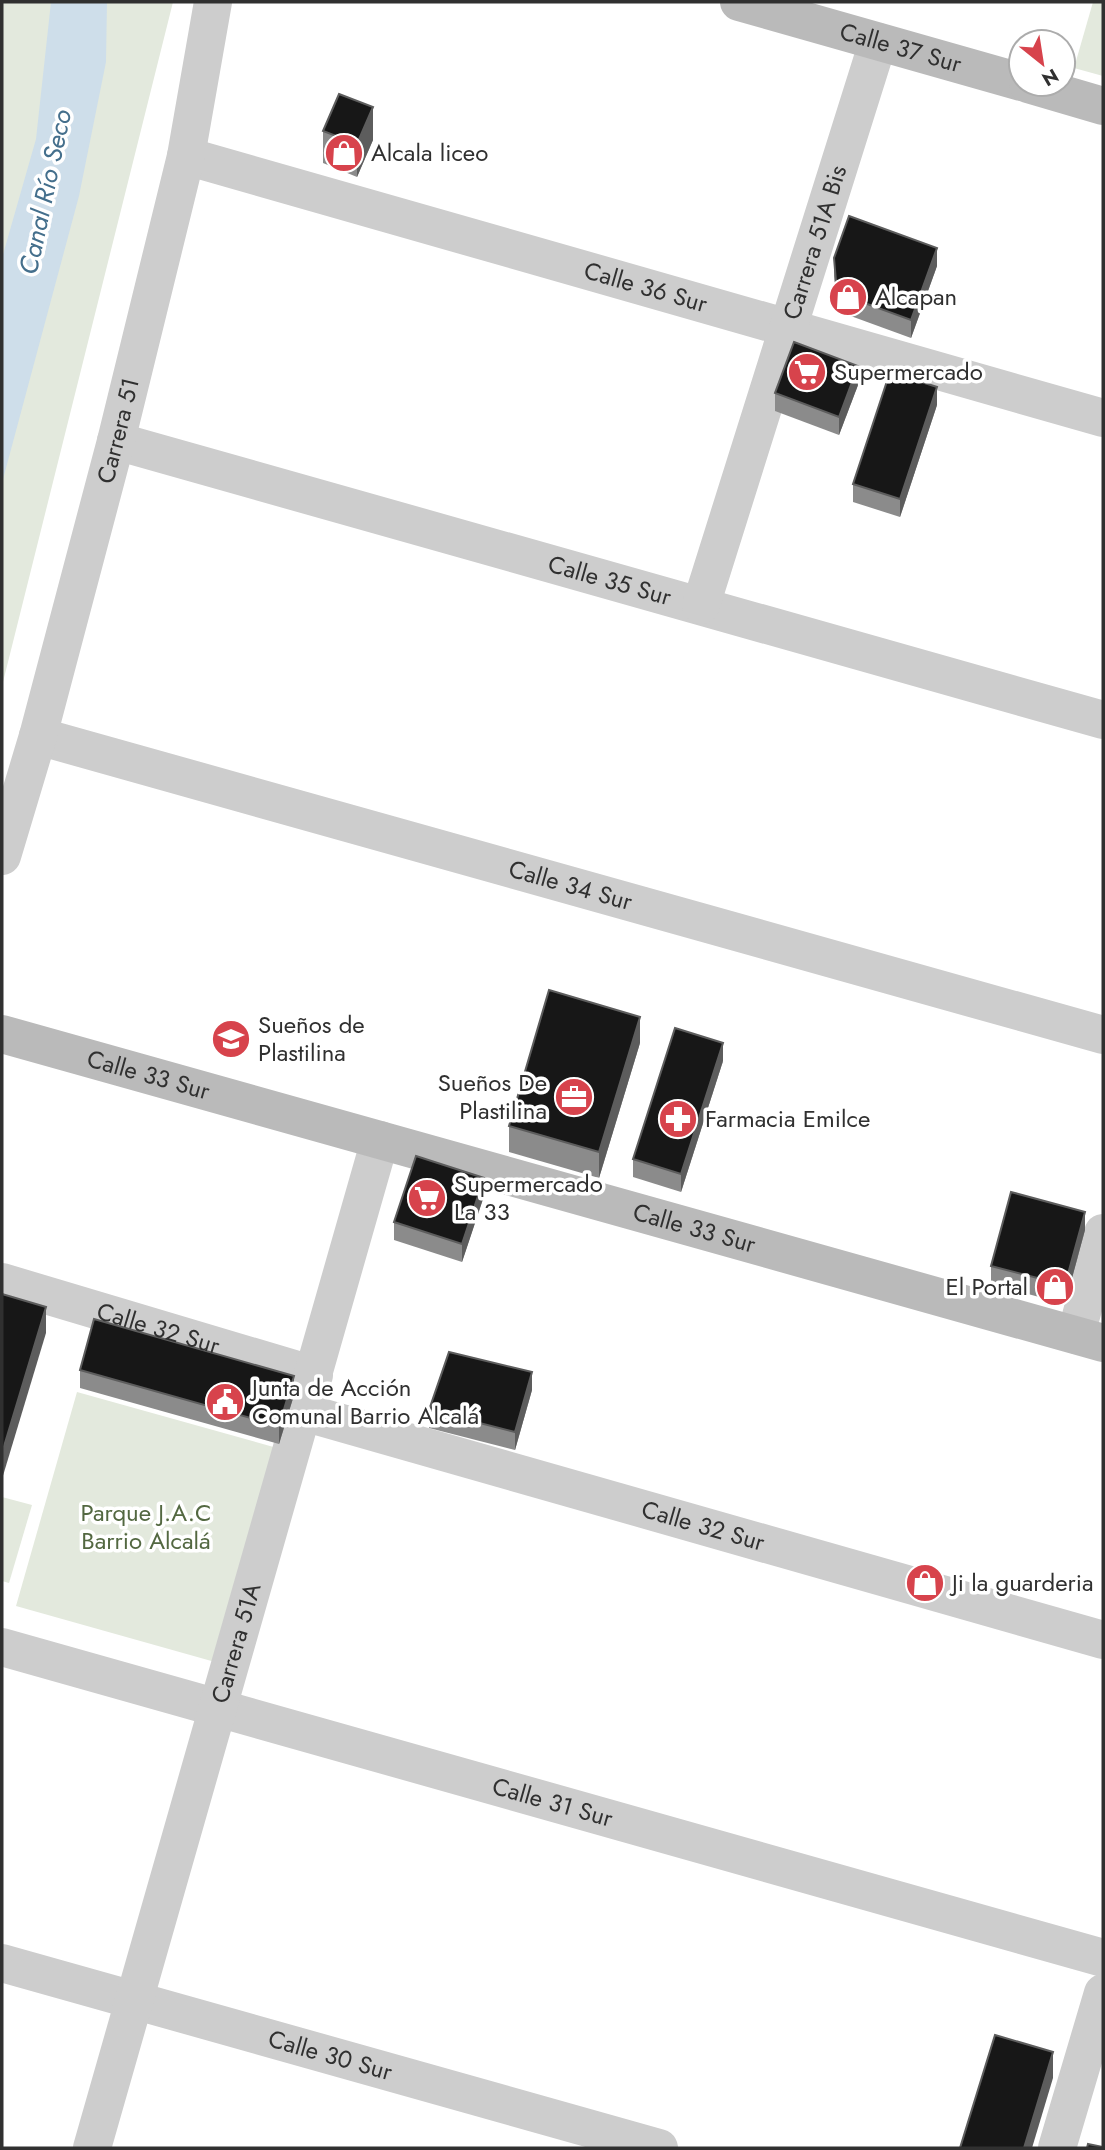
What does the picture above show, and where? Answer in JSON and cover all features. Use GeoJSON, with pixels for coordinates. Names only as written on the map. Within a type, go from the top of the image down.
{"type":"FeatureCollection","features":[{"type":"Feature","properties":{"kind":"street","name":"Carrera 51"},"geometry":{"type":"LineString","coordinates":[[2,856],[38,736],[116,441],[186,156],[213,2]]}},
{"type":"Feature","properties":{"kind":"street","name":"Calle 37 Sur"},"geometry":{"type":"LineString","coordinates":[[739,2],[785,8],[878,41],[1007,78]]}},
{"type":"Feature","properties":{"kind":"street","name":"Carrera 51A Bis"},"geometry":{"type":"LineString","coordinates":[[701,606],[878,41]]}},
{"type":"Feature","properties":{"kind":"street"},"geometry":{"type":"LineString","coordinates":[[1076,98],[1103,106]]}},
{"type":"Feature","properties":{"kind":"street","name":"Calle 36 Sur"},"geometry":{"type":"LineString","coordinates":[[186,156],[1103,418]]}},
{"type":"Feature","properties":{"kind":"street","name":"Calle 35 Sur"},"geometry":{"type":"LineString","coordinates":[[116,441],[1103,720]]}},
{"type":"Feature","properties":{"kind":"street","name":"Calle 34 Sur"},"geometry":{"type":"LineString","coordinates":[[38,736],[1103,1035]]}},
{"type":"Feature","properties":{"kind":"street","name":"Calle 33 Sur"},"geometry":{"type":"LineString","coordinates":[[2,1034],[1089,1339]]}},
{"type":"Feature","properties":{"kind":"street","name":"Carrera 51A"},"geometry":{"type":"LineString","coordinates":[[92,2148],[380,1140]]}},
{"type":"Feature","properties":{"kind":"street"},"geometry":{"type":"LineString","coordinates":[[1089,1339],[1103,1233]]}},
{"type":"Feature","properties":{"kind":"street","name":"Calle 32 Sur"},"geometry":{"type":"LineString","coordinates":[[2,1282],[314,1375]]}},
{"type":"Feature","properties":{"kind":"street","name":"Calle 32 Sur"},"geometry":{"type":"LineString","coordinates":[[303,1412],[1103,1640]]}},
{"type":"Feature","properties":{"kind":"street","name":"Calle 31 Sur"},"geometry":{"type":"LineString","coordinates":[[2,1647],[1103,1958]]}},
{"type":"Feature","properties":{"kind":"street","name":"Calle 30 Sur"},"geometry":{"type":"LineString","coordinates":[[2,1963],[659,2148]]}},
{"type":"Feature","properties":{"kind":"street"},"geometry":{"type":"LineString","coordinates":[[1057,2148],[1103,1993]]}},
{"type":"Feature","properties":{"kind":"green space"},"geometry":{"type":"Polygon","coordinates":[[[2,2],[173,2],[2,686],[2,2]]]}},
{"type":"Feature","properties":{"kind":"green space"},"geometry":{"type":"Polygon","coordinates":[[[1093,2],[1103,2],[1103,76],[1077,69],[1077,58],[1093,2]]]}},
{"type":"Feature","properties":{"kind":"green space","name":"Parque J.A.C Barrio Alcalá"},"geometry":{"type":"Polygon","coordinates":[[[77,1392],[277,1448],[215,1662],[16,1606],[77,1392]]]}},
{"type":"Feature","properties":{"kind":"green space"},"geometry":{"type":"Polygon","coordinates":[[[2,1497],[32,1505],[9,1583],[2,1581],[2,1497]]]}},
{"type":"Feature","properties":{"kind":"water","name":"Canal Río Seco"},"geometry":{"type":"Polygon","coordinates":[[[51,2],[107,2],[106,62],[79,196],[2,483],[2,258],[36,139],[51,2]]]}},
{"type":"Feature","properties":{"kind":"building"},"geometry":{"type":"Polygon","coordinates":[[[339,94],[373,107],[357,144],[323,131],[339,94]]]}},
{"type":"Feature","properties":{"kind":"building"},"geometry":{"type":"Polygon","coordinates":[[[849,216],[937,248],[911,320],[837,293],[834,258],[849,216]]]}},
{"type":"Feature","properties":{"kind":"building"},"geometry":{"type":"Polygon","coordinates":[[[794,342],[858,366],[839,417],[775,393],[794,342]]]}},
{"type":"Feature","properties":{"kind":"building"},"geometry":{"type":"Polygon","coordinates":[[[890,372],[937,387],[900,499],[853,484],[890,372]]]}},
{"type":"Feature","properties":{"kind":"building","name":"Sueños De Plastilina"},"geometry":{"type":"Polygon","coordinates":[[[549,990],[640,1017],[599,1152],[509,1126],[549,990]]]}},
{"type":"Feature","properties":{"kind":"building","name":"Farmacia Emilce"},"geometry":{"type":"Polygon","coordinates":[[[675,1028],[723,1043],[681,1174],[633,1159],[675,1028]]]}},
{"type":"Feature","properties":{"kind":"building"},"geometry":{"type":"Polygon","coordinates":[[[416,1156],[484,1178],[462,1244],[394,1222],[416,1156]]]}},
{"type":"Feature","properties":{"kind":"building"},"geometry":{"type":"Polygon","coordinates":[[[1011,1192],[1085,1212],[1065,1285],[991,1266],[1011,1192]]]}},
{"type":"Feature","properties":{"kind":"building"},"geometry":{"type":"Polygon","coordinates":[[[2,1294],[46,1307],[2,1453],[2,1294]]]}},
{"type":"Feature","properties":{"kind":"building"},"geometry":{"type":"Polygon","coordinates":[[[94,1319],[294,1376],[279,1426],[80,1370],[94,1319]]]}},
{"type":"Feature","properties":{"kind":"building"},"geometry":{"type":"Polygon","coordinates":[[[449,1352],[532,1372],[515,1432],[429,1410],[449,1352]]]}},
{"type":"Feature","properties":{"kind":"building"},"geometry":{"type":"Polygon","coordinates":[[[995,2035],[1053,2052],[1024,2148],[960,2148],[995,2035]]]}},
{"type":"Feature","properties":{"kind":"building"},"geometry":{"type":"Polygon","coordinates":[[[1088,2144],[1103,2147],[1103,2148],[1087,2148],[1088,2144]]]}},
{"type":"Feature","properties":{"kind":"place","name":"Alcala liceo"},"geometry":{"type":"Point","coordinates":[344,153]}},
{"type":"Feature","properties":{"kind":"place","name":"Alcapan"},"geometry":{"type":"Point","coordinates":[848,297]}},
{"type":"Feature","properties":{"kind":"place","name":"Supermercado"},"geometry":{"type":"Point","coordinates":[807,372]}},
{"type":"Feature","properties":{"kind":"place","name":"Sueños de Plastilina"},"geometry":{"type":"Point","coordinates":[231,1039]}},
{"type":"Feature","properties":{"kind":"place","name":"Sueños De Plastilina"},"geometry":{"type":"Point","coordinates":[574,1097]}},
{"type":"Feature","properties":{"kind":"place","name":"Farmacia Emilce"},"geometry":{"type":"Point","coordinates":[678,1119]}},
{"type":"Feature","properties":{"kind":"place","name":"Supermercado La 33"},"geometry":{"type":"Point","coordinates":[427,1198]}},
{"type":"Feature","properties":{"kind":"place","name":"El Portal"},"geometry":{"type":"Point","coordinates":[1055,1287]}},
{"type":"Feature","properties":{"kind":"place","name":"Junta de Acción Comunal Barrio Alcalá"},"geometry":{"type":"Point","coordinates":[225,1402]}},
{"type":"Feature","properties":{"kind":"place","name":"Ji la guarderia"},"geometry":{"type":"Point","coordinates":[925,1583]}}]}
